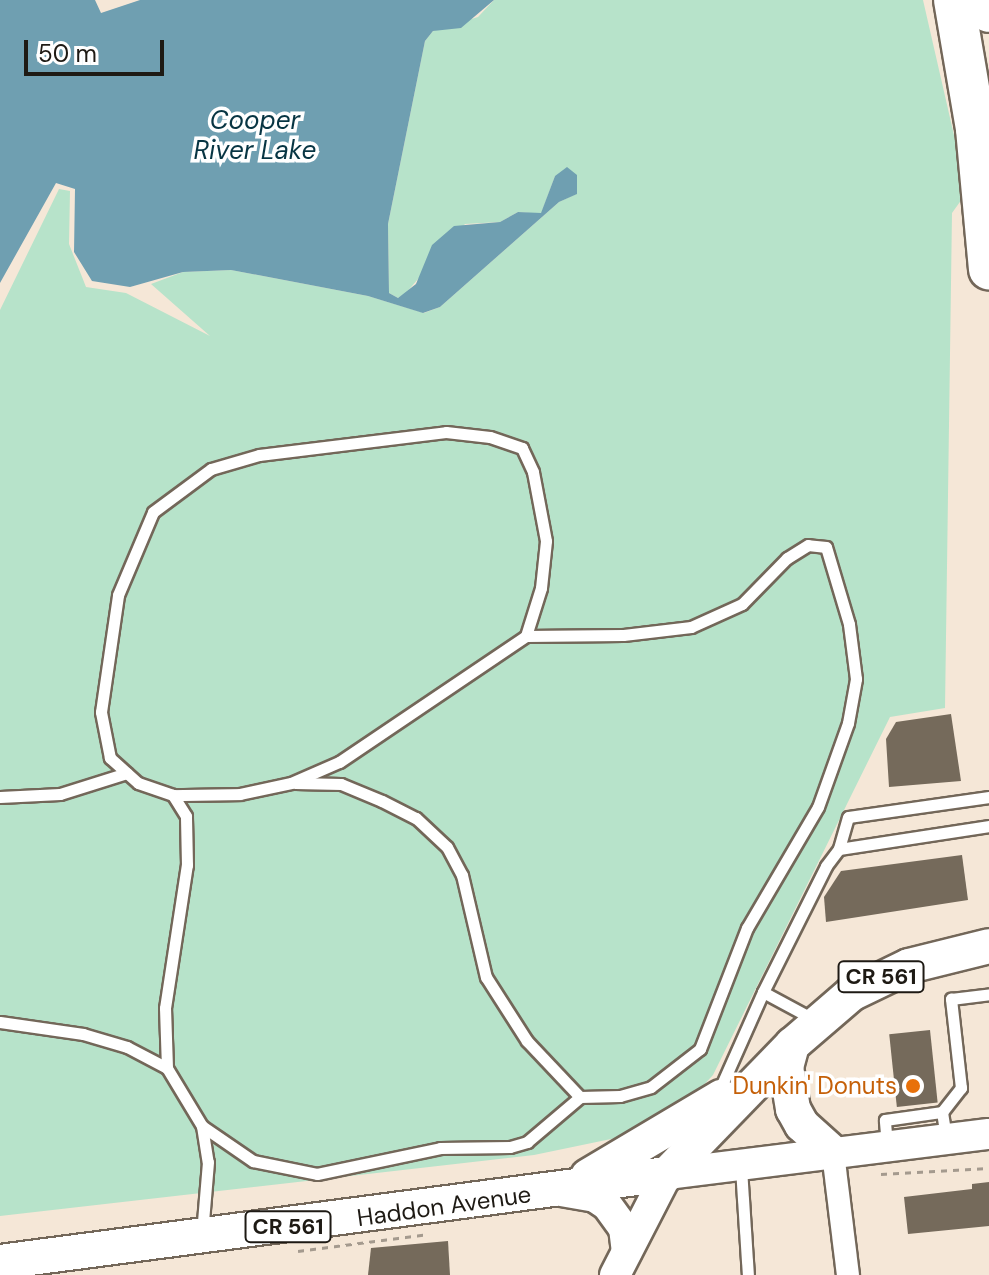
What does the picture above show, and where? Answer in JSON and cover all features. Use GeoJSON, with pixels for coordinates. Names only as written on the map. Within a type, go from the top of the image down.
{"type":"FeatureCollection","features":[{"type":"Feature","properties":{"kind":"highway"},"geometry":{"type":"LineString","coordinates":[[954,0],[976,129],[989,269]]}},
{"type":"Feature","properties":{"kind":"highway"},"geometry":{"type":"LineString","coordinates":[[988,3],[989,12]]}},
{"type":"Feature","properties":{"kind":"main road","name":"Haddon Avenue"},"geometry":{"type":"LineString","coordinates":[[0,1262],[75,1264],[201,1238],[667,1174],[792,1045],[818,1021],[873,980],[989,946]]}},
{"type":"Feature","properties":{"kind":"main road","name":"Haddon Avenue"},"geometry":{"type":"LineString","coordinates":[[555,1191],[619,1162],[715,1101],[792,1045]]}},
{"type":"Feature","properties":{"kind":"main road"},"geometry":{"type":"LineString","coordinates":[[792,1045],[786,1067],[793,1109],[834,1166]]}},
{"type":"Feature","properties":{"kind":"main road"},"geometry":{"type":"LineString","coordinates":[[621,1263],[667,1174],[741,1167],[834,1166],[944,1125],[989,1134]]}},
{"type":"Feature","properties":{"kind":"main road"},"geometry":{"type":"LineString","coordinates":[[555,1191],[579,1192],[607,1205],[624,1228],[621,1263]]}},
{"type":"Feature","properties":{"kind":"street"},"geometry":{"type":"LineString","coordinates":[[834,1166],[848,1275]]}},
{"type":"Feature","properties":{"kind":"lane"},"geometry":{"type":"LineString","coordinates":[[526,636],[541,588],[546,541],[533,472],[522,448],[490,437],[446,432],[259,455],[211,469],[153,512],[118,595],[101,712],[110,758],[127,773],[173,795],[240,794],[291,783],[341,784],[416,818],[447,847],[462,875],[486,977],[527,1041],[580,1097]]}},
{"type":"Feature","properties":{"kind":"lane"},"geometry":{"type":"LineString","coordinates":[[202,1126],[253,1161],[317,1174],[440,1148],[510,1147],[527,1142],[580,1097],[620,1096],[651,1087],[700,1049],[747,928],[818,807],[848,723],[856,679],[842,590],[826,547],[819,544],[787,558],[742,604],[691,627],[623,635],[526,636],[399,726],[291,783]]}},
{"type":"Feature","properties":{"kind":"lane"},"geometry":{"type":"LineString","coordinates":[[0,797],[60,794],[127,773]]}},
{"type":"Feature","properties":{"kind":"lane"},"geometry":{"type":"LineString","coordinates":[[173,795],[186,816],[187,865],[165,1008],[167,1068],[202,1126],[208,1162],[201,1238]]}},
{"type":"Feature","properties":{"kind":"lane"},"geometry":{"type":"LineString","coordinates":[[715,1101],[763,992],[839,849],[848,817],[989,797]]}},
{"type":"Feature","properties":{"kind":"lane"},"geometry":{"type":"LineString","coordinates":[[839,849],[989,826]]}},
{"type":"Feature","properties":{"kind":"lane"},"geometry":{"type":"LineString","coordinates":[[763,992],[818,1021]]}},
{"type":"Feature","properties":{"kind":"lane"},"geometry":{"type":"LineString","coordinates":[[944,1125],[961,1088],[951,999],[989,994]]}},
{"type":"Feature","properties":{"kind":"lane"},"geometry":{"type":"LineString","coordinates":[[0,1022],[83,1034],[127,1047],[167,1068]]}},
{"type":"Feature","properties":{"kind":"lane"},"geometry":{"type":"LineString","coordinates":[[741,1167],[748,1275]]}},
{"type":"Feature","properties":{"kind":"path"},"geometry":{"type":"LineString","coordinates":[[834,1166],[989,1168]]}},
{"type":"Feature","properties":{"kind":"path"},"geometry":{"type":"LineString","coordinates":[[293,1251],[432,1233]]}},
{"type":"Feature","properties":{"kind":"green space"},"geometry":{"type":"Polygon","coordinates":[[[494,0],[923,0],[967,192],[952,213],[945,708],[890,717],[713,1075],[664,1128],[534,1155],[0,1216],[0,310],[59,189],[70,191],[69,244],[86,287],[126,293],[210,336],[151,284],[183,272],[231,270],[368,296],[424,313],[440,307],[559,202],[576,194],[555,176],[541,214],[518,212],[500,222],[465,224],[406,293],[398,298],[389,293],[388,224],[425,41],[433,31],[478,17],[494,0]]]}},
{"type":"Feature","properties":{"kind":"water","name":"Cooper River Lake"},"geometry":{"type":"Polygon","coordinates":[[[0,0],[95,0],[101,13],[140,0],[494,0],[461,28],[433,31],[425,41],[388,224],[389,293],[398,298],[416,284],[432,245],[454,226],[500,222],[518,212],[541,213],[555,176],[567,167],[577,175],[577,194],[559,202],[440,307],[423,313],[368,296],[231,270],[183,272],[130,287],[92,281],[74,252],[75,189],[56,183],[0,283],[0,0]]]}},
{"type":"Feature","properties":{"kind":"building"},"geometry":{"type":"Polygon","coordinates":[[[951,714],[961,781],[889,787],[886,739],[896,722],[951,714]]]}},
{"type":"Feature","properties":{"kind":"building"},"geometry":{"type":"Polygon","coordinates":[[[962,855],[968,900],[826,922],[824,897],[841,871],[962,855]]]}},
{"type":"Feature","properties":{"kind":"building"},"geometry":{"type":"Polygon","coordinates":[[[930,1030],[938,1103],[897,1107],[889,1034],[930,1030]]]}},
{"type":"Feature","properties":{"kind":"building"},"geometry":{"type":"Polygon","coordinates":[[[989,1182],[989,1226],[908,1234],[904,1197],[972,1189],[972,1184],[989,1182]]]}},
{"type":"Feature","properties":{"kind":"building"},"geometry":{"type":"Polygon","coordinates":[[[448,1241],[450,1275],[368,1275],[371,1248],[448,1241]]]}},
{"type":"Feature","properties":{"kind":"place","name":"Dunkin' Donuts"},"geometry":{"type":"Point","coordinates":[913,1086]}}]}
